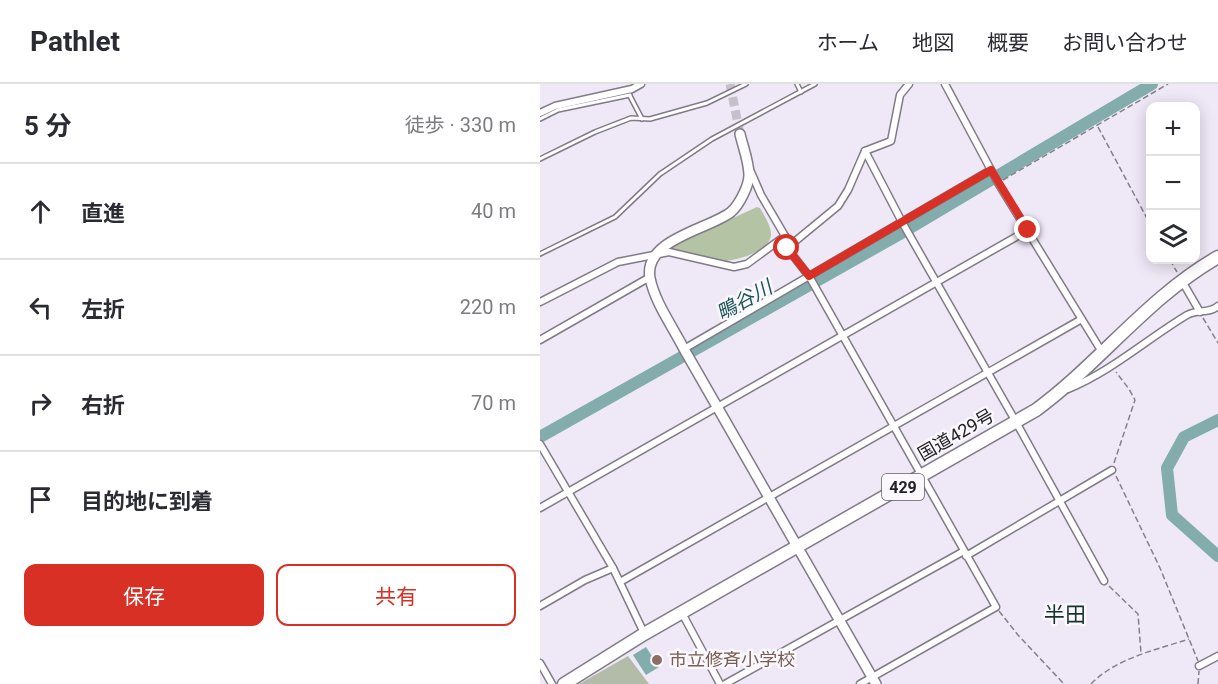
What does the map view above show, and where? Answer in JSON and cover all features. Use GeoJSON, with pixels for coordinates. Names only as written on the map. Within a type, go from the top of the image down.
{"type":"FeatureCollection","features":[{"type":"Feature","properties":{"kind":"highway","name":"国道429号"},"geometry":{"type":"LineString","coordinates":[[564,684],[644,634],[1016,422],[1059,392],[1151,306],[1182,281],[1218,257]]}},
{"type":"Feature","properties":{"kind":"street"},"geometry":{"type":"LineString","coordinates":[[540,113],[555,106],[629,93],[640,84]]}},
{"type":"Feature","properties":{"kind":"street"},"geometry":{"type":"LineString","coordinates":[[787,248],[838,206],[848,190],[865,150],[891,141],[900,95],[909,84]]}},
{"type":"Feature","properties":{"kind":"street"},"geometry":{"type":"LineString","coordinates":[[945,84],[998,183],[1080,320],[1084,322],[1102,352]]}},
{"type":"Feature","properties":{"kind":"street"},"geometry":{"type":"LineString","coordinates":[[540,302],[618,262],[649,257],[658,253],[681,235],[732,212],[745,190],[749,176],[740,134]]}},
{"type":"Feature","properties":{"kind":"street"},"geometry":{"type":"LineString","coordinates":[[865,150],[902,222],[1104,581]]}},
{"type":"Feature","properties":{"kind":"street"},"geometry":{"type":"LineString","coordinates":[[747,163],[761,195],[785,236],[787,248],[809,276],[996,607],[874,681],[860,684]]}},
{"type":"Feature","properties":{"kind":"street"},"geometry":{"type":"LineString","coordinates":[[684,349],[991,170]]}},
{"type":"Feature","properties":{"kind":"street"},"geometry":{"type":"LineString","coordinates":[[540,508],[1028,230]]}},
{"type":"Feature","properties":{"kind":"street"},"geometry":{"type":"LineString","coordinates":[[658,253],[688,255],[709,263],[734,267],[747,264],[785,236]]}},
{"type":"Feature","properties":{"kind":"street"},"geometry":{"type":"LineString","coordinates":[[658,253],[653,262],[650,277],[657,297],[684,349],[874,681]]}},
{"type":"Feature","properties":{"kind":"street"},"geometry":{"type":"LineString","coordinates":[[540,340],[650,277]]}},
{"type":"Feature","properties":{"kind":"street"},"geometry":{"type":"LineString","coordinates":[[1182,281],[1200,312]]}},
{"type":"Feature","properties":{"kind":"street"},"geometry":{"type":"LineString","coordinates":[[1059,392],[1112,367],[1191,313],[1213,310],[1218,306]]}},
{"type":"Feature","properties":{"kind":"street"},"geometry":{"type":"LineString","coordinates":[[620,582],[1080,320]]}},
{"type":"Feature","properties":{"kind":"street"},"geometry":{"type":"LineString","coordinates":[[540,444],[613,568],[644,634]]}},
{"type":"Feature","properties":{"kind":"street"},"geometry":{"type":"LineString","coordinates":[[725,684],[1113,470]]}},
{"type":"Feature","properties":{"kind":"street"},"geometry":{"type":"LineString","coordinates":[[540,606],[585,580],[613,568]]}},
{"type":"Feature","properties":{"kind":"street"},"geometry":{"type":"LineString","coordinates":[[682,613],[720,684]]}},
{"type":"Feature","properties":{"kind":"street"},"geometry":{"type":"LineString","coordinates":[[1199,666],[1218,657]]}},
{"type":"Feature","properties":{"kind":"street"},"geometry":{"type":"LineString","coordinates":[[540,663],[552,684]]}},
{"type":"Feature","properties":{"kind":"lane"},"geometry":{"type":"LineString","coordinates":[[540,159],[595,132],[631,118],[650,118],[707,103],[746,84]]}},
{"type":"Feature","properties":{"kind":"lane"},"geometry":{"type":"LineString","coordinates":[[798,84],[801,92]]}},
{"type":"Feature","properties":{"kind":"lane"},"geometry":{"type":"LineString","coordinates":[[540,254],[615,217],[660,174],[712,139],[815,84]]}},
{"type":"Feature","properties":{"kind":"lane"},"geometry":{"type":"LineString","coordinates":[[540,119],[558,110],[629,93],[642,118]]}},
{"type":"Feature","properties":{"kind":"path"},"geometry":{"type":"LineString","coordinates":[[998,183],[1168,84]]}},
{"type":"Feature","properties":{"kind":"path"},"geometry":{"type":"LineString","coordinates":[[1098,126],[1146,216]]}},
{"type":"Feature","properties":{"kind":"path"},"geometry":{"type":"LineString","coordinates":[[1172,264],[1182,281]]}},
{"type":"Feature","properties":{"kind":"path"},"geometry":{"type":"LineString","coordinates":[[1200,312],[1218,343]]}},
{"type":"Feature","properties":{"kind":"path"},"geometry":{"type":"LineString","coordinates":[[1112,367],[1135,400],[1113,470],[1160,568],[1190,639],[1199,666],[1198,684]]}},
{"type":"Feature","properties":{"kind":"path"},"geometry":{"type":"LineString","coordinates":[[1104,581],[1138,614],[1142,654]]}},
{"type":"Feature","properties":{"kind":"path"},"geometry":{"type":"LineString","coordinates":[[996,607],[1018,635],[1064,684]]}},
{"type":"Feature","properties":{"kind":"path"},"geometry":{"type":"LineString","coordinates":[[1091,684],[1117,665],[1142,654],[1190,639]]}},
{"type":"Feature","properties":{"kind":"shaded area"},"geometry":{"type":"Polygon","coordinates":[[[757,207],[765,217],[771,234],[764,247],[756,252],[737,259],[712,262],[672,250],[672,246],[757,207]]]}},
{"type":"Feature","properties":{"kind":"shaded area"},"geometry":{"type":"Polygon","coordinates":[[[646,647],[659,667],[646,675],[633,655],[646,647]]]}},
{"type":"Feature","properties":{"kind":"shaded area"},"geometry":{"type":"Polygon","coordinates":[[[628,656],[649,684],[579,684],[628,656]]]}},
{"type":"Feature","properties":{"kind":"waterway","name":"鴫谷川"},"geometry":{"type":"LineString","coordinates":[[540,437],[898,235],[1152,84]]}},
{"type":"Feature","properties":{"kind":"waterway"},"geometry":{"type":"LineString","coordinates":[[1218,420],[1184,437],[1167,468],[1172,515],[1218,556]]}},
{"type":"Feature","properties":{"kind":"tunnel"},"geometry":{"type":"LineString","coordinates":[[730,84],[740,134]]}},
{"type":"Feature","properties":{"kind":"place","name":"市立修斉小学校"},"geometry":{"type":"Point","coordinates":[657,660]}},
{"type":"Feature","properties":{"kind":"district","name":"半田"},"geometry":{"type":"Point","coordinates":[1065,615]}},
{"type":"Feature","properties":{"kind":"route"},"geometry":{"type":"LineString","coordinates":[[787,248],[809,276],[991,170],[1028,230]]}}]}
